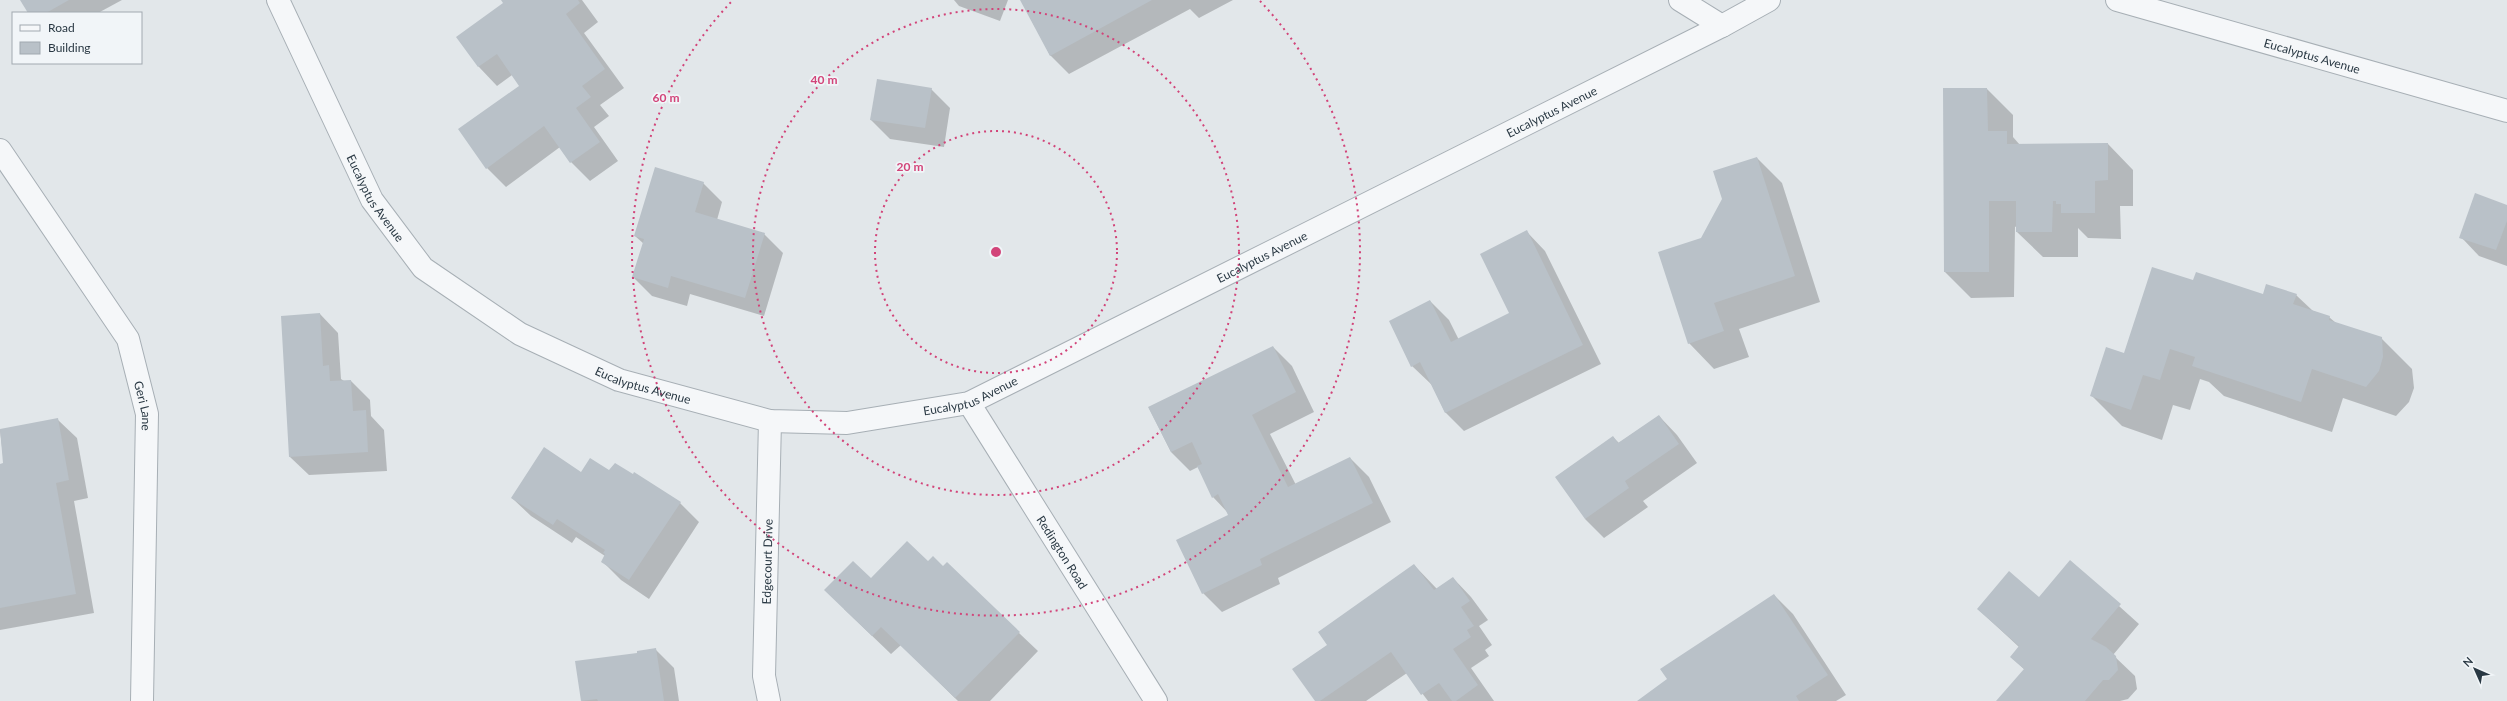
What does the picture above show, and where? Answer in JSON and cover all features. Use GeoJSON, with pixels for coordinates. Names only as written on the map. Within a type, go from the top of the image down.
{"type":"FeatureCollection","features":[{"type":"Feature","properties":{"kind":"street","name":"Eucalyptus Avenue"},"geometry":{"type":"LineString","coordinates":[[278,0],[372,200],[423,268],[520,334],[619,380],[770,421],[846,423],[969,403],[1722,26],[1769,0]]}},
{"type":"Feature","properties":{"kind":"street"},"geometry":{"type":"LineString","coordinates":[[1680,0],[1722,26]]}},
{"type":"Feature","properties":{"kind":"street","name":"Eucalyptus Avenue"},"geometry":{"type":"LineString","coordinates":[[2117,0],[2507,111]]}},
{"type":"Feature","properties":{"kind":"street","name":"Geri Lane"},"geometry":{"type":"LineString","coordinates":[[0,150],[128,339],[147,414],[142,701]]}},
{"type":"Feature","properties":{"kind":"street","name":"Redington Road"},"geometry":{"type":"LineString","coordinates":[[969,403],[1156,701]]}},
{"type":"Feature","properties":{"kind":"street","name":"Edgecourt Drive"},"geometry":{"type":"LineString","coordinates":[[769,701],[764,676],[770,421]]}},
{"type":"Feature","properties":{"kind":"building"},"geometry":{"type":"Polygon","coordinates":[[[20,0],[69,0],[48,12],[27,12],[20,0]]]}},
{"type":"Feature","properties":{"kind":"building"},"geometry":{"type":"Polygon","coordinates":[[[501,0],[578,0],[580,3],[566,14],[605,69],[582,86],[591,97],[576,108],[600,142],[570,163],[544,126],[486,169],[458,129],[519,86],[497,54],[478,67],[456,37],[503,3],[501,0]]]}},
{"type":"Feature","properties":{"kind":"building"},"geometry":{"type":"Polygon","coordinates":[[[1020,0],[1152,0],[1050,56],[1020,0]]]}},
{"type":"Feature","properties":{"kind":"building"},"geometry":{"type":"Polygon","coordinates":[[[877,79],[932,88],[925,128],[870,120],[877,79]]]}},
{"type":"Feature","properties":{"kind":"building"},"geometry":{"type":"Polygon","coordinates":[[[1943,88],[1987,88],[1988,131],[2007,131],[2007,144],[2108,143],[2108,180],[2095,181],[2095,213],[2061,213],[2061,204],[2056,204],[2056,201],[2053,201],[2052,232],[2016,232],[2016,201],[1989,201],[1989,272],[1944,272],[1943,88]]]}},
{"type":"Feature","properties":{"kind":"building"},"geometry":{"type":"Polygon","coordinates":[[[1757,157],[1795,276],[1714,303],[1724,331],[1688,344],[1658,252],[1701,238],[1722,199],[1713,171],[1757,157]]]}},
{"type":"Feature","properties":{"kind":"building"},"geometry":{"type":"Polygon","coordinates":[[[655,167],[704,182],[695,212],[765,233],[745,298],[671,276],[668,288],[632,277],[644,239],[634,236],[655,167]]]}},
{"type":"Feature","properties":{"kind":"building"},"geometry":{"type":"Polygon","coordinates":[[[2475,193],[2507,205],[2507,221],[2496,250],[2459,238],[2475,193]]]}},
{"type":"Feature","properties":{"kind":"building"},"geometry":{"type":"Polygon","coordinates":[[[1527,230],[1583,345],[1445,413],[1420,362],[1411,367],[1389,321],[1430,300],[1451,342],[1509,313],[1480,254],[1527,230]]]}},
{"type":"Feature","properties":{"kind":"building"},"geometry":{"type":"Polygon","coordinates":[[[2152,267],[2193,280],[2196,272],[2263,294],[2266,284],[2297,294],[2293,304],[2330,316],[2329,320],[2382,337],[2383,357],[2379,371],[2366,387],[2312,369],[2301,402],[2192,366],[2195,357],[2170,349],[2160,380],[2143,375],[2131,410],[2090,396],[2106,347],[2124,353],[2152,267]]]}},
{"type":"Feature","properties":{"kind":"building"},"geometry":{"type":"Polygon","coordinates":[[[320,313],[323,366],[329,365],[330,381],[351,380],[353,411],[366,410],[368,452],[289,457],[281,316],[320,313]]]}},
{"type":"Feature","properties":{"kind":"building"},"geometry":{"type":"Polygon","coordinates":[[[1273,346],[1296,392],[1252,415],[1288,487],[1350,457],[1373,503],[1260,559],[1262,565],[1202,594],[1176,540],[1228,515],[1218,494],[1212,498],[1197,466],[1202,464],[1192,442],[1171,452],[1148,407],[1273,346]]]}},
{"type":"Feature","properties":{"kind":"building"},"geometry":{"type":"Polygon","coordinates":[[[1659,415],[1679,444],[1625,481],[1629,488],[1585,519],[1555,477],[1613,436],[1618,443],[1659,415]]]}},
{"type":"Feature","properties":{"kind":"building"},"geometry":{"type":"Polygon","coordinates":[[[58,418],[69,480],[56,483],[76,594],[0,608],[0,464],[3,463],[0,429],[58,418]]]}},
{"type":"Feature","properties":{"kind":"building"},"geometry":{"type":"Polygon","coordinates":[[[544,447],[581,472],[590,458],[609,470],[615,463],[633,474],[634,472],[681,502],[629,580],[601,562],[605,554],[603,553],[605,550],[557,519],[553,525],[511,498],[544,447]]]}},
{"type":"Feature","properties":{"kind":"building"},"geometry":{"type":"Polygon","coordinates":[[[907,541],[928,561],[933,556],[943,566],[947,562],[1020,632],[955,698],[881,627],[872,636],[824,590],[853,561],[871,578],[907,541]]]}},
{"type":"Feature","properties":{"kind":"building"},"geometry":{"type":"Polygon","coordinates":[[[2070,560],[2121,604],[2091,639],[2106,647],[2116,656],[2118,670],[2109,680],[2103,680],[2085,701],[1996,701],[2024,669],[2010,657],[2019,646],[1977,609],[2009,571],[2039,597],[2070,560]]]}},
{"type":"Feature","properties":{"kind":"building"},"geometry":{"type":"Polygon","coordinates":[[[1414,564],[1434,590],[1453,577],[1470,601],[1461,607],[1474,626],[1467,630],[1471,637],[1453,649],[1478,685],[1456,701],[1452,701],[1439,683],[1421,695],[1391,652],[1320,701],[1315,701],[1292,669],[1327,645],[1318,632],[1414,564]]]}},
{"type":"Feature","properties":{"kind":"building"},"geometry":{"type":"Polygon","coordinates":[[[1774,594],[1828,675],[1796,696],[1799,701],[1637,701],[1667,679],[1660,669],[1774,594]]]}},
{"type":"Feature","properties":{"kind":"building"},"geometry":{"type":"Polygon","coordinates":[[[656,648],[664,701],[598,701],[597,699],[581,701],[575,661],[637,653],[637,651],[656,648]]]}}]}
